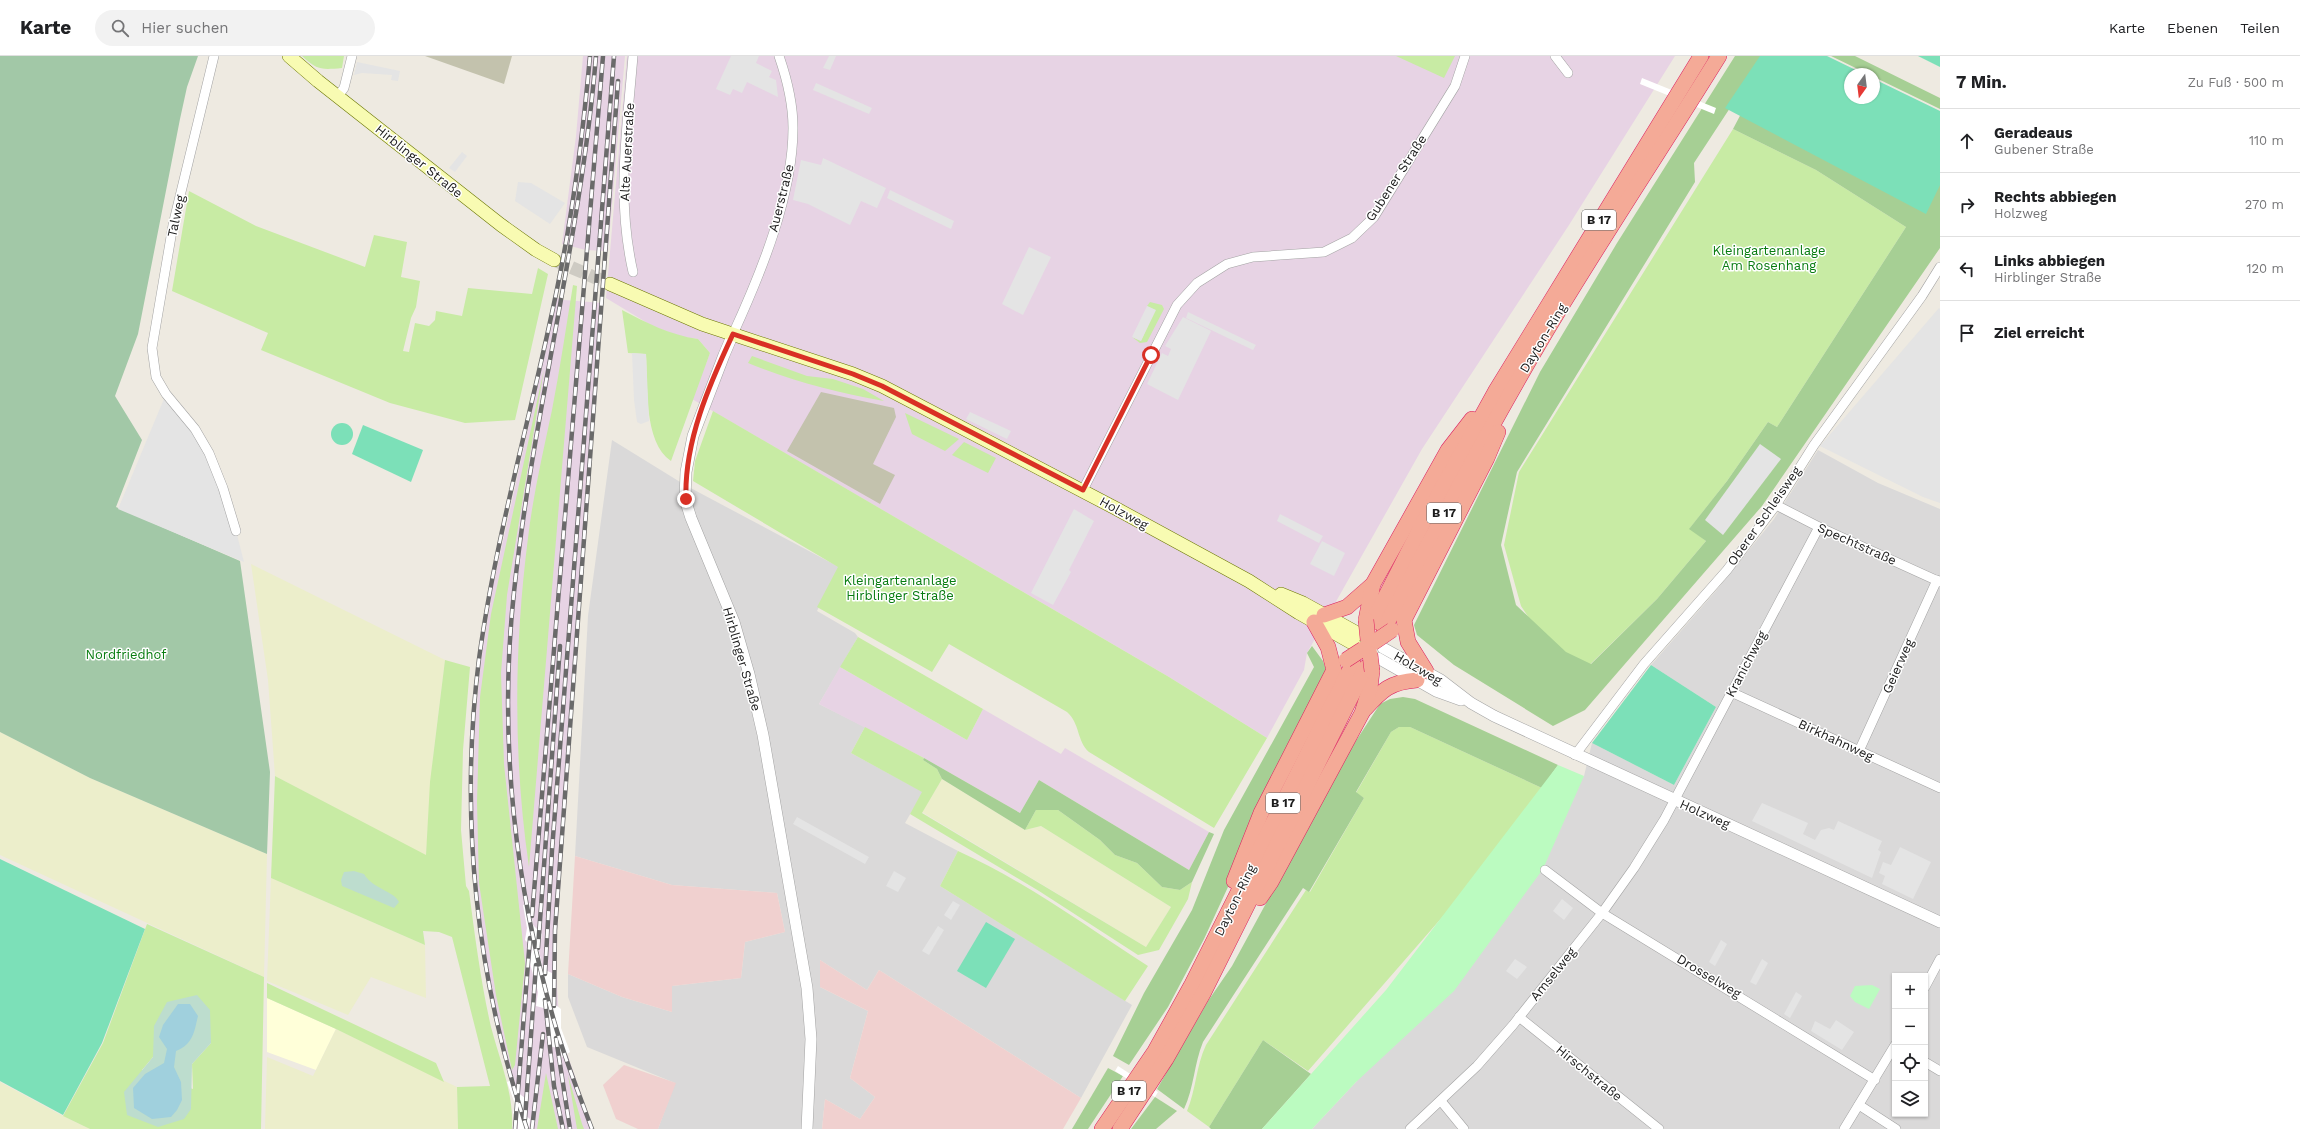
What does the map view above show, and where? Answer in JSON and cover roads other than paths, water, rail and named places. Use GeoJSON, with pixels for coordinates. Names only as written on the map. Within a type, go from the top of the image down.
{"type":"FeatureCollection","features":[{"type":"Feature","properties":{"kind":"highway","name":"Dayton-Ring"},"geometry":{"type":"LineString","coordinates":[[1378,626],[1429,512],[1492,398],[1555,291],[1701,56]]}},
{"type":"Feature","properties":{"kind":"highway","name":"Dayton-Ring"},"geometry":{"type":"LineString","coordinates":[[1378,626],[1441,518],[1508,398],[1610,228],[1719,56]]}},
{"type":"Feature","properties":{"kind":"highway"},"geometry":{"type":"LineString","coordinates":[[1334,670],[1319,618],[1352,605],[1373,584],[1448,450],[1466,426],[1492,398]]}},
{"type":"Feature","properties":{"kind":"highway"},"geometry":{"type":"LineString","coordinates":[[1362,713],[1386,688],[1402,681],[1421,676],[1408,642],[1404,620],[1487,458],[1508,398]]}},
{"type":"Feature","properties":{"kind":"highway"},"geometry":{"type":"LineString","coordinates":[[1220,946],[1271,882],[1362,713],[1370,688],[1366,652],[1378,626],[1373,584]]}},
{"type":"Feature","properties":{"kind":"highway"},"geometry":{"type":"LineString","coordinates":[[1378,626],[1404,620]]}},
{"type":"Feature","properties":{"kind":"highway"},"geometry":{"type":"LineString","coordinates":[[1220,946],[1232,887],[1261,813],[1334,670],[1366,652],[1378,626]]}},
{"type":"Feature","properties":{"kind":"highway","name":"Dayton-Ring"},"geometry":{"type":"LineString","coordinates":[[1120,1129],[1166,1059],[1220,946],[1366,652]]}},
{"type":"Feature","properties":{"kind":"highway","name":"Dayton-Ring"},"geometry":{"type":"LineString","coordinates":[[1102,1129],[1155,1051],[1220,946]]}},
{"type":"Feature","properties":{"kind":"main road","name":"Hirblinger Straße"},"geometry":{"type":"LineString","coordinates":[[289,56],[506,230],[554,260]]}},
{"type":"Feature","properties":{"kind":"main road"},"geometry":{"type":"LineString","coordinates":[[610,284],[644,300],[733,334]]}},
{"type":"Feature","properties":{"kind":"main road","name":"Holzweg"},"geometry":{"type":"LineString","coordinates":[[733,334],[853,374],[882,386],[1083,490],[1319,618],[1366,652]]}},
{"type":"Feature","properties":{"kind":"street","name":"Talweg"},"geometry":{"type":"LineString","coordinates":[[214,56],[173,225],[152,348],[156,377],[195,429],[209,453],[223,488],[236,531]]}},
{"type":"Feature","properties":{"kind":"street"},"geometry":{"type":"LineString","coordinates":[[338,96],[344,88],[352,56]]}},
{"type":"Feature","properties":{"kind":"street","name":"Alte Auerstraße"},"geometry":{"type":"LineString","coordinates":[[633,56],[622,186],[625,238],[633,272]]}},
{"type":"Feature","properties":{"kind":"street","name":"Auerstraße"},"geometry":{"type":"LineString","coordinates":[[733,334],[766,251],[779,212],[790,168],[793,128],[791,107],[786,78],[779,56]]}},
{"type":"Feature","properties":{"kind":"street","name":"Gubener Straße"},"geometry":{"type":"LineString","coordinates":[[1083,490],[1177,305],[1197,284],[1227,264],[1253,257],[1324,252],[1352,238],[1378,212],[1454,86],[1465,56]]}},
{"type":"Feature","properties":{"kind":"street"},"geometry":{"type":"LineString","coordinates":[[1555,56],[1568,72]]}},
{"type":"Feature","properties":{"kind":"street","name":"Oberer Schleisweg"},"geometry":{"type":"LineString","coordinates":[[1575,755],[1644,664],[1727,570],[1776,505],[1814,445],[1922,296],[1940,267]]}},
{"type":"Feature","properties":{"kind":"street","name":"Hirblinger Straße"},"geometry":{"type":"LineString","coordinates":[[733,334],[694,436],[686,472],[686,499],[691,518],[734,622],[749,674],[763,735],[807,988],[811,1039],[807,1129]]}},
{"type":"Feature","properties":{"kind":"street","name":"Spechtstraße"},"geometry":{"type":"LineString","coordinates":[[1776,505],[1818,527],[1938,581]]}},
{"type":"Feature","properties":{"kind":"street","name":"Kranichweg"},"geometry":{"type":"LineString","coordinates":[[1674,800],[1818,527]]}},
{"type":"Feature","properties":{"kind":"street","name":"Geierweg"},"geometry":{"type":"LineString","coordinates":[[1859,751],[1938,581]]}},
{"type":"Feature","properties":{"kind":"street","name":"Holzweg"},"geometry":{"type":"LineString","coordinates":[[1366,652],[1421,676],[1471,703],[1575,755],[1940,922]]}},
{"type":"Feature","properties":{"kind":"street","name":"Birkhahnweg"},"geometry":{"type":"LineString","coordinates":[[1731,692],[1940,788]]}},
{"type":"Feature","properties":{"kind":"street","name":"Amselweg"},"geometry":{"type":"LineString","coordinates":[[1410,1129],[1477,1066],[1519,1017],[1602,913],[1634,868],[1674,800]]}},
{"type":"Feature","properties":{"kind":"street","name":"Drosselweg"},"geometry":{"type":"LineString","coordinates":[[1545,870],[1602,913],[1875,1080]]}},
{"type":"Feature","properties":{"kind":"street"},"geometry":{"type":"LineString","coordinates":[[1928,981],[1940,959]]}},
{"type":"Feature","properties":{"kind":"street","name":"Hirschstraße"},"geometry":{"type":"LineString","coordinates":[[1519,1017],[1659,1129]]}},
{"type":"Feature","properties":{"kind":"street"},"geometry":{"type":"LineString","coordinates":[[1844,1129],[1892,1050]]}},
{"type":"Feature","properties":{"kind":"street"},"geometry":{"type":"LineString","coordinates":[[1928,1064],[1940,1071]]}},
{"type":"Feature","properties":{"kind":"street"},"geometry":{"type":"LineString","coordinates":[[1441,1101],[1464,1129]]}},
{"type":"Feature","properties":{"kind":"street"},"geometry":{"type":"LineString","coordinates":[[1859,1105],[1896,1129]]}},
{"type":"Feature","properties":{"kind":"water"},"geometry":{"type":"Polygon","coordinates":[[[178,1004],[190,1004],[198,1016],[192,1037],[186,1045],[176,1051],[174,1067],[181,1082],[182,1100],[177,1110],[171,1117],[152,1119],[134,1108],[133,1088],[145,1074],[164,1063],[167,1049],[159,1037],[163,1025],[178,1004]]]}},
{"type":"Feature","properties":{"kind":"tunnel"},"geometry":{"type":"LineString","coordinates":[[554,260],[610,284]]}},
{"type":"Feature","properties":{"kind":"railway"},"geometry":{"type":"LineString","coordinates":[[527,1129],[509,1072],[495,1014],[484,956],[476,897],[472,837],[471,778],[473,718],[479,659],[486,612],[515,473],[557,289],[568,231],[581,144],[590,56]]}},
{"type":"Feature","properties":{"kind":"railway"},"geometry":{"type":"LineString","coordinates":[[592,1129],[557,1031],[542,978],[530,924],[514,814],[508,703],[514,592],[522,525],[580,191],[596,56]]}},
{"type":"Feature","properties":{"kind":"railway"},"geometry":{"type":"LineString","coordinates":[[532,916],[603,56]]}},
{"type":"Feature","properties":{"kind":"railway"},"geometry":{"type":"LineString","coordinates":[[545,974],[552,850],[614,56]]}},
{"type":"Feature","properties":{"kind":"railway"},"geometry":{"type":"LineString","coordinates":[[554,1006],[555,930],[618,81]]}},
{"type":"Feature","properties":{"kind":"railway"},"geometry":{"type":"LineString","coordinates":[[538,948],[560,646]]}},
{"type":"Feature","properties":{"kind":"railway"},"geometry":{"type":"LineString","coordinates":[[515,1129],[530,938]]}},
{"type":"Feature","properties":{"kind":"railway"},"geometry":{"type":"LineString","coordinates":[[525,1119],[536,965]]}},
{"type":"Feature","properties":{"kind":"railway"},"geometry":{"type":"LineString","coordinates":[[545,1000],[554,1086],[563,1129]]}},
{"type":"Feature","properties":{"kind":"railway"},"geometry":{"type":"LineString","coordinates":[[532,1129],[543,1034]]}},
{"type":"Feature","properties":{"kind":"railway"},"geometry":{"type":"LineString","coordinates":[[556,1038],[570,1129]]}},
{"type":"Feature","properties":{"kind":"park label","name":"Kleingartenanlage Am Rosenhang"},"geometry":{"type":"Point","coordinates":[1769,258]}},
{"type":"Feature","properties":{"kind":"park label","name":"Kleingartenanlage Hirblinger Straße"},"geometry":{"type":"Point","coordinates":[900,588]}},
{"type":"Feature","properties":{"kind":"park label","name":"Nordfriedhof"},"geometry":{"type":"Point","coordinates":[126,654]}}]}
